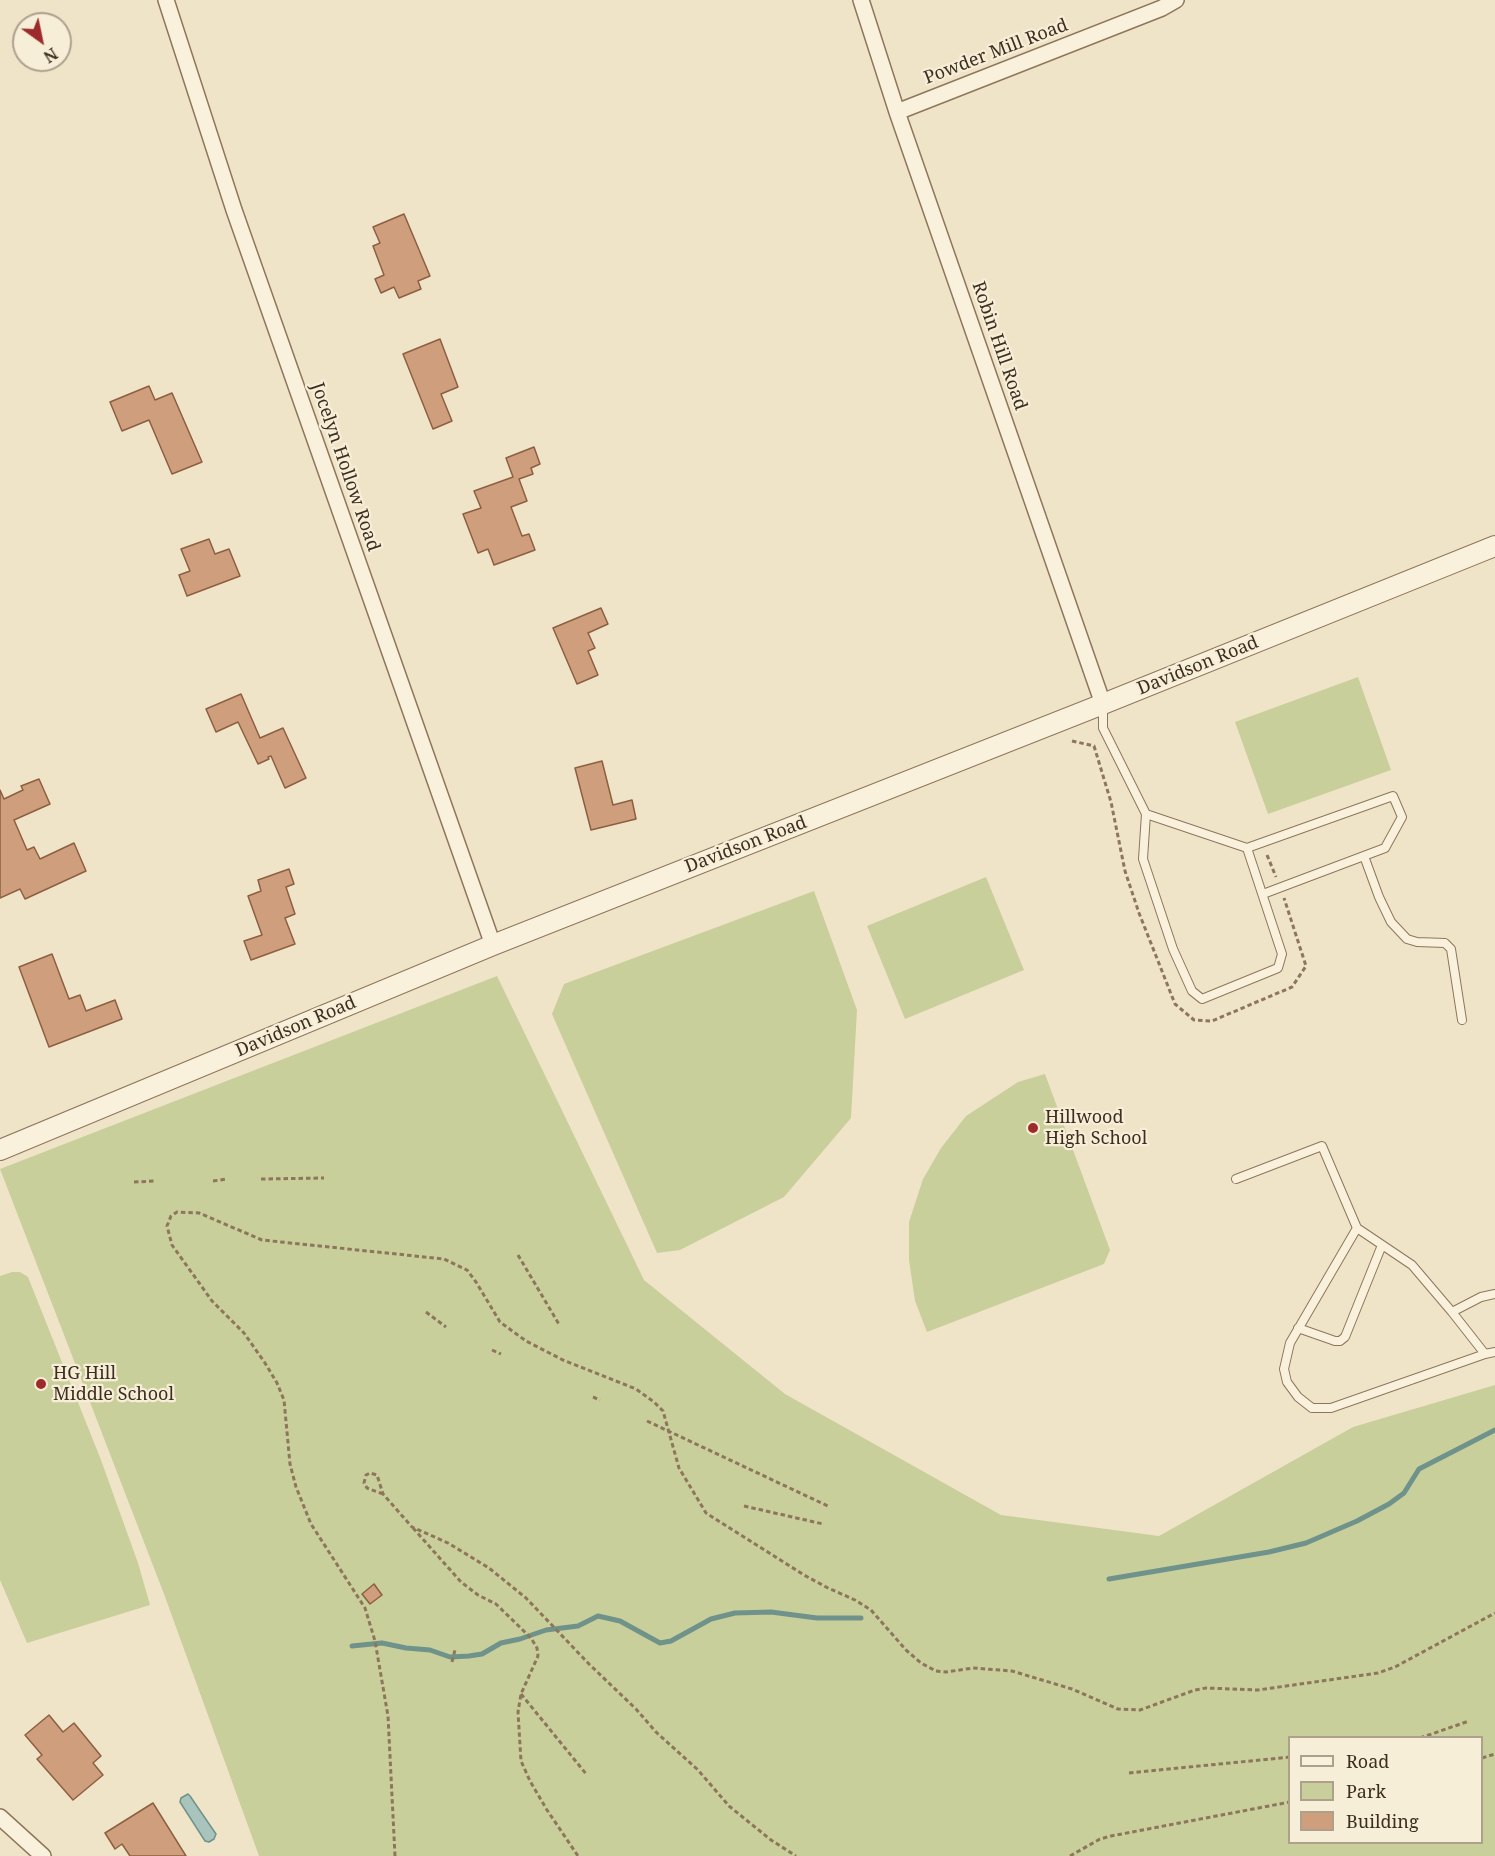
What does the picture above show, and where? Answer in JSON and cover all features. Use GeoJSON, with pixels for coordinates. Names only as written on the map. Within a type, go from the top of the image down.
{"type":"FeatureCollection","features":[{"type":"Feature","properties":{"kind":"street","name":"Jocelyn Hollow Road"},"geometry":{"type":"LineString","coordinates":[[166,0],[237,219],[493,945]]}},
{"type":"Feature","properties":{"kind":"street","name":"Robin Hill Road"},"geometry":{"type":"LineString","coordinates":[[861,0],[897,112],[1103,705]]}},
{"type":"Feature","properties":{"kind":"street","name":"Powder Mill Road"},"geometry":{"type":"LineString","coordinates":[[897,112],[1162,8],[1176,0]]}},
{"type":"Feature","properties":{"kind":"street","name":"Davidson Road"},"geometry":{"type":"LineString","coordinates":[[0,1150],[493,945],[1103,705],[1495,546]]}},
{"type":"Feature","properties":{"kind":"street"},"geometry":{"type":"LineString","coordinates":[[0,1817],[43,1856]]}},
{"type":"Feature","properties":{"kind":"lane"},"geometry":{"type":"LineString","coordinates":[[1103,705],[1103,728],[1146,814],[1143,859],[1173,949],[1192,991],[1202,999],[1278,968],[1282,954],[1247,848]]}},
{"type":"Feature","properties":{"kind":"lane"},"geometry":{"type":"LineString","coordinates":[[1146,814],[1247,848],[1393,796],[1402,817],[1384,848],[1263,894]]}},
{"type":"Feature","properties":{"kind":"lane"},"geometry":{"type":"LineString","coordinates":[[1364,856],[1391,922],[1407,939],[1417,942],[1445,943],[1451,949],[1462,1020]]}},
{"type":"Feature","properties":{"kind":"lane"},"geometry":{"type":"LineString","coordinates":[[1236,1179],[1322,1146],[1356,1228],[1412,1265],[1485,1354]]}},
{"type":"Feature","properties":{"kind":"lane"},"geometry":{"type":"LineString","coordinates":[[1356,1228],[1290,1343],[1284,1369],[1287,1382],[1298,1397],[1312,1408],[1331,1408],[1495,1352]]}},
{"type":"Feature","properties":{"kind":"lane"},"geometry":{"type":"LineString","coordinates":[[1299,1328],[1335,1341],[1345,1337],[1382,1245]]}},
{"type":"Feature","properties":{"kind":"lane"},"geometry":{"type":"LineString","coordinates":[[1452,1312],[1481,1297],[1495,1294]]}},
{"type":"Feature","properties":{"kind":"path"},"geometry":{"type":"LineString","coordinates":[[1072,741],[1094,747],[1111,802],[1125,871],[1139,913],[1175,1004],[1194,1020],[1212,1021],[1292,987],[1306,966],[1284,897]]}},
{"type":"Feature","properties":{"kind":"path"},"geometry":{"type":"LineString","coordinates":[[1267,855],[1277,879]]}},
{"type":"Feature","properties":{"kind":"path"},"geometry":{"type":"LineString","coordinates":[[261,1179],[324,1178]]}},
{"type":"Feature","properties":{"kind":"path"},"geometry":{"type":"LineString","coordinates":[[213,1181],[227,1179]]}},
{"type":"Feature","properties":{"kind":"path"},"geometry":{"type":"LineString","coordinates":[[134,1182],[154,1181]]}},
{"type":"Feature","properties":{"kind":"path"},"geometry":{"type":"LineString","coordinates":[[395,1856],[388,1716],[375,1641],[365,1608],[311,1524],[296,1487],[290,1464],[284,1400],[277,1383],[266,1363],[244,1334],[212,1301],[172,1245],[167,1226],[171,1216],[177,1212],[199,1213],[262,1240],[444,1259],[467,1270],[500,1322],[526,1341],[563,1360],[636,1389],[663,1411],[679,1468],[705,1513],[804,1575],[871,1610],[906,1650],[921,1663],[936,1671],[946,1672],[973,1668],[1012,1671],[1072,1689],[1118,1709],[1140,1710],[1185,1693],[1206,1688],[1258,1689],[1378,1673],[1395,1667],[1495,1613]]}},
{"type":"Feature","properties":{"kind":"path"},"geometry":{"type":"LineString","coordinates":[[518,1255],[560,1326]]}},
{"type":"Feature","properties":{"kind":"path"},"geometry":{"type":"LineString","coordinates":[[426,1312],[446,1327]]}},
{"type":"Feature","properties":{"kind":"path"},"geometry":{"type":"LineString","coordinates":[[492,1350],[501,1354]]}},
{"type":"Feature","properties":{"kind":"path"},"geometry":{"type":"LineString","coordinates":[[593,1397],[600,1401]]}},
{"type":"Feature","properties":{"kind":"path"},"geometry":{"type":"LineString","coordinates":[[647,1421],[830,1507]]}},
{"type":"Feature","properties":{"kind":"path"},"geometry":{"type":"LineString","coordinates":[[383,1494],[367,1488],[364,1482],[366,1475],[370,1473],[377,1475],[383,1494],[461,1582],[478,1595],[496,1604],[531,1638],[537,1648],[538,1656],[522,1694],[518,1712],[521,1761],[530,1781],[578,1856]]}},
{"type":"Feature","properties":{"kind":"path"},"geometry":{"type":"LineString","coordinates":[[744,1506],[823,1524]]}},
{"type":"Feature","properties":{"kind":"path"},"geometry":{"type":"LineString","coordinates":[[412,1527],[448,1543],[489,1568],[526,1598],[656,1732],[698,1770],[729,1806],[771,1840],[796,1856]]}},
{"type":"Feature","properties":{"kind":"path"},"geometry":{"type":"LineString","coordinates":[[452,1662],[455,1650]]}},
{"type":"Feature","properties":{"kind":"path"},"geometry":{"type":"LineString","coordinates":[[522,1694],[587,1775]]}},
{"type":"Feature","properties":{"kind":"path"},"geometry":{"type":"LineString","coordinates":[[1423,1736],[1469,1721]]}},
{"type":"Feature","properties":{"kind":"path"},"geometry":{"type":"LineString","coordinates":[[1129,1773],[1288,1756]]}},
{"type":"Feature","properties":{"kind":"path"},"geometry":{"type":"LineString","coordinates":[[1070,1856],[1100,1839],[1111,1836],[1288,1802]]}},
{"type":"Feature","properties":{"kind":"green space"},"geometry":{"type":"Polygon","coordinates":[[[1358,677],[1391,770],[1268,814],[1235,722],[1358,677]]]}},
{"type":"Feature","properties":{"kind":"green space"},"geometry":{"type":"Polygon","coordinates":[[[986,877],[1024,970],[905,1019],[867,926],[986,877]]]}},
{"type":"Feature","properties":{"kind":"green space"},"geometry":{"type":"Polygon","coordinates":[[[814,891],[857,1010],[851,1118],[784,1197],[680,1250],[657,1253],[552,1014],[564,984],[814,891]]]}},
{"type":"Feature","properties":{"kind":"green space"},"geometry":{"type":"Polygon","coordinates":[[[497,976],[644,1280],[785,1394],[1001,1515],[1159,1536],[1353,1427],[1495,1385],[1495,1856],[259,1856],[164,1594],[0,1169],[497,976]]]}},
{"type":"Feature","properties":{"kind":"green space"},"geometry":{"type":"Polygon","coordinates":[[[1045,1074],[1110,1250],[1104,1264],[927,1332],[915,1301],[909,1260],[909,1222],[923,1179],[941,1148],[966,1116],[1018,1082],[1045,1074]]]}},
{"type":"Feature","properties":{"kind":"green space","name":"HG Hill Middle School"},"geometry":{"type":"Polygon","coordinates":[[[20,1272],[28,1277],[101,1460],[138,1563],[150,1605],[27,1643],[0,1580],[0,1276],[20,1272]]]}},
{"type":"Feature","properties":{"kind":"water"},"geometry":{"type":"Polygon","coordinates":[[[188,1794],[216,1834],[209,1842],[205,1841],[180,1802],[181,1798],[188,1794]]]}},
{"type":"Feature","properties":{"kind":"building"},"geometry":{"type":"Polygon","coordinates":[[[404,214],[430,276],[418,281],[421,289],[399,298],[394,287],[381,293],[375,279],[384,275],[373,246],[380,243],[373,227],[404,214]]]}},
{"type":"Feature","properties":{"kind":"building"},"geometry":{"type":"Polygon","coordinates":[[[440,339],[458,387],[441,394],[452,421],[433,429],[403,354],[440,339]]]}},
{"type":"Feature","properties":{"kind":"building"},"geometry":{"type":"Polygon","coordinates":[[[149,386],[155,400],[172,393],[202,462],[172,474],[149,420],[122,431],[110,402],[149,386]]]}},
{"type":"Feature","properties":{"kind":"building"},"geometry":{"type":"Polygon","coordinates":[[[534,447],[540,464],[531,468],[533,474],[519,479],[527,501],[511,507],[522,536],[529,534],[535,550],[494,565],[488,549],[478,553],[463,514],[481,508],[474,491],[513,477],[506,458],[534,447]]]}},
{"type":"Feature","properties":{"kind":"building"},"geometry":{"type":"Polygon","coordinates":[[[209,539],[215,554],[229,549],[240,576],[187,596],[179,575],[190,571],[181,549],[209,539]]]}},
{"type":"Feature","properties":{"kind":"building"},"geometry":{"type":"Polygon","coordinates":[[[601,608],[608,624],[588,633],[595,648],[588,651],[598,675],[577,684],[553,628],[601,608]]]}},
{"type":"Feature","properties":{"kind":"building"},"geometry":{"type":"Polygon","coordinates":[[[241,694],[260,738],[283,728],[306,778],[285,788],[271,756],[258,764],[238,722],[216,732],[206,709],[241,694]]]}},
{"type":"Feature","properties":{"kind":"building"},"geometry":{"type":"Polygon","coordinates":[[[602,761],[613,805],[632,800],[636,819],[591,830],[575,768],[602,761]]]}},
{"type":"Feature","properties":{"kind":"building"},"geometry":{"type":"Polygon","coordinates":[[[39,779],[50,804],[14,820],[27,850],[34,847],[40,859],[74,843],[86,871],[25,899],[20,889],[0,898],[0,790],[4,799],[23,790],[21,786],[39,779]]]}},
{"type":"Feature","properties":{"kind":"building"},"geometry":{"type":"Polygon","coordinates":[[[289,869],[294,884],[286,887],[295,914],[285,918],[295,944],[251,960],[244,941],[262,935],[248,896],[261,891],[258,880],[289,869]]]}},
{"type":"Feature","properties":{"kind":"building"},"geometry":{"type":"Polygon","coordinates":[[[52,954],[69,999],[80,995],[86,1011],[115,1000],[122,1019],[49,1047],[19,967],[52,954]]]}},
{"type":"Feature","properties":{"kind":"building"},"geometry":{"type":"Polygon","coordinates":[[[374,1584],[382,1595],[370,1604],[362,1594],[374,1584]]]}},
{"type":"Feature","properties":{"kind":"building"},"geometry":{"type":"Polygon","coordinates":[[[49,1715],[63,1732],[74,1723],[101,1756],[93,1763],[103,1775],[73,1800],[37,1759],[42,1755],[25,1735],[49,1715]]]}},
{"type":"Feature","properties":{"kind":"building"},"geometry":{"type":"Polygon","coordinates":[[[153,1803],[186,1856],[130,1856],[122,1844],[115,1849],[105,1833],[153,1803]]]}},
{"type":"Feature","properties":{"kind":"waterway"},"geometry":{"type":"LineString","coordinates":[[1109,1579],[1269,1552],[1306,1543],[1389,1504],[1404,1493],[1419,1469],[1495,1430]]}},
{"type":"Feature","properties":{"kind":"waterway"},"geometry":{"type":"LineString","coordinates":[[352,1646],[382,1643],[430,1650],[450,1657],[469,1656],[482,1654],[501,1643],[546,1630],[578,1626],[598,1616],[620,1621],[660,1643],[671,1641],[711,1619],[735,1613],[771,1612],[817,1618],[861,1618]]}},
{"type":"Feature","properties":{"kind":"place","name":"Hillwood High School"},"geometry":{"type":"Point","coordinates":[1033,1128]}},
{"type":"Feature","properties":{"kind":"place","name":"HG Hill Middle School"},"geometry":{"type":"Point","coordinates":[41,1384]}}]}
